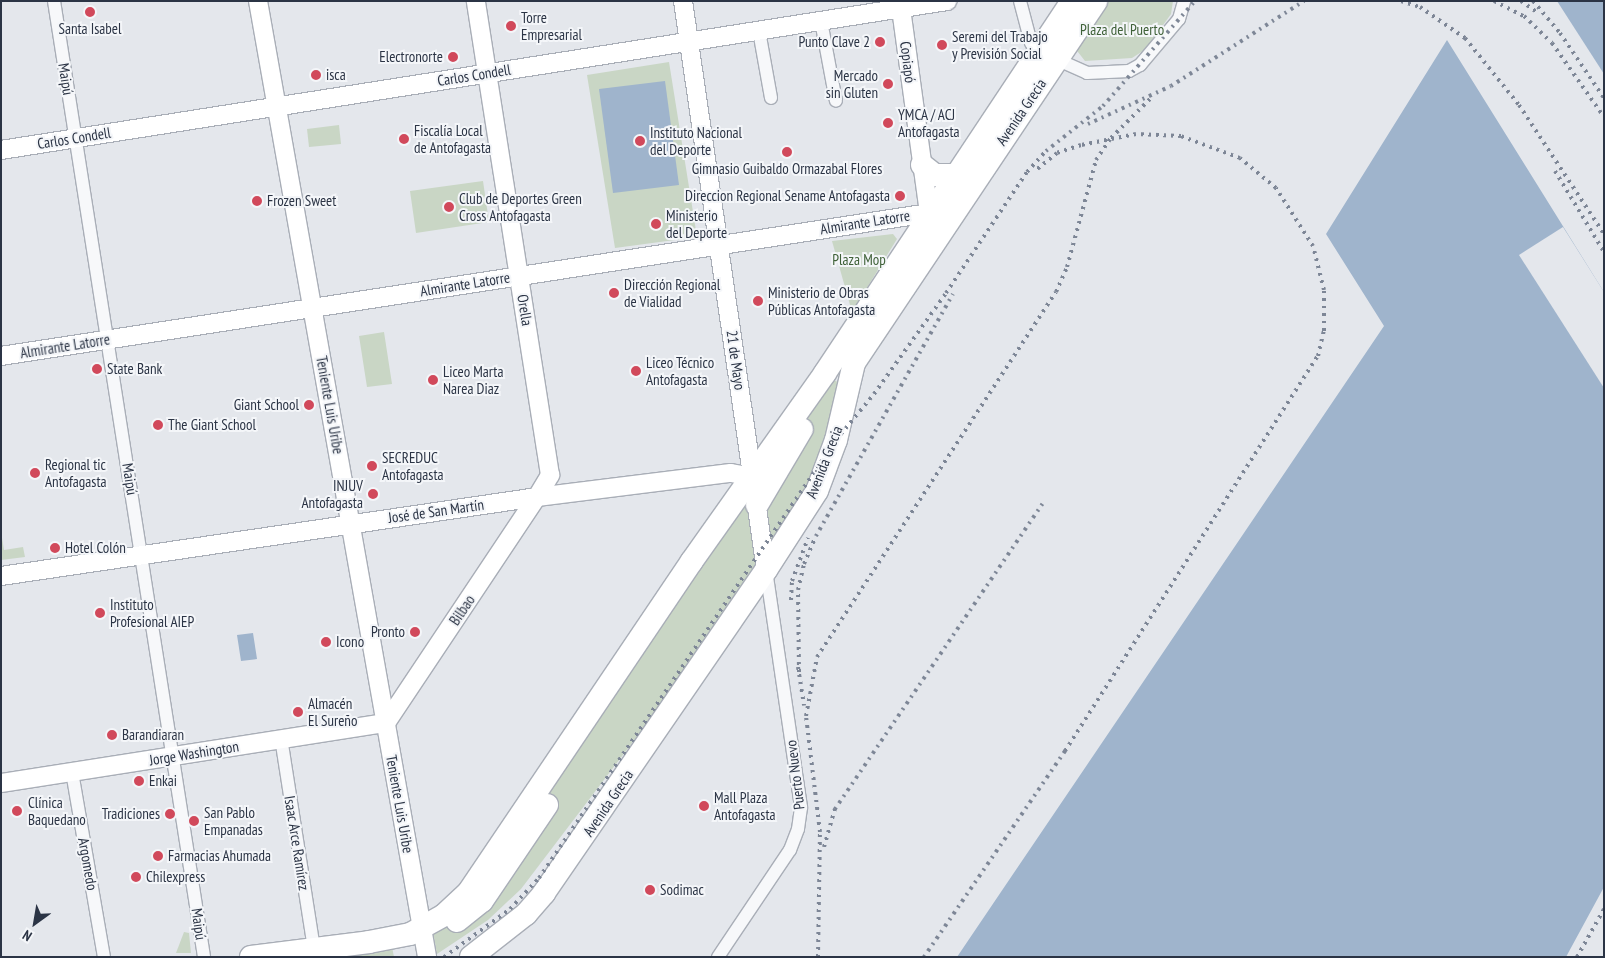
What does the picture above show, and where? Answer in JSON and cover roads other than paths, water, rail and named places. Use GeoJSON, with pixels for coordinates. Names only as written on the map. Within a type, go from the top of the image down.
{"type":"FeatureCollection","features":[{"type":"Feature","properties":{"kind":"highway","name":"Avenida Grecia"},"geometry":{"type":"LineString","coordinates":[[477,953],[526,914],[563,869],[766,570],[817,491],[836,440],[854,363],[957,209],[1047,50],[1072,1]]}},
{"type":"Feature","properties":{"kind":"highway","name":"Avenida Grecia"},"geometry":{"type":"LineString","coordinates":[[251,957],[369,942],[425,943],[444,915],[468,893],[692,561],[810,394],[954,175],[1047,50],[1096,1]]}},
{"type":"Feature","properties":{"kind":"highway"},"geometry":{"type":"LineString","coordinates":[[922,165],[935,175],[954,175]]}},
{"type":"Feature","properties":{"kind":"highway"},"geometry":{"type":"LineString","coordinates":[[926,255],[929,213],[938,215],[957,209]]}},
{"type":"Feature","properties":{"kind":"highway"},"geometry":{"type":"LineString","coordinates":[[757,505],[814,408],[810,394]]}},
{"type":"Feature","properties":{"kind":"street","name":"Maipú"},"geometry":{"type":"LineString","coordinates":[[54,1],[174,756],[204,957]]}},
{"type":"Feature","properties":{"kind":"street","name":"Teniente Luis Uribe"},"geometry":{"type":"LineString","coordinates":[[258,1],[425,943]]}},
{"type":"Feature","properties":{"kind":"street","name":"Orella"},"geometry":{"type":"LineString","coordinates":[[476,1],[550,475],[538,497]]}},
{"type":"Feature","properties":{"kind":"street","name":"21 de Mayo"},"geometry":{"type":"LineString","coordinates":[[683,1],[766,570]]}},
{"type":"Feature","properties":{"kind":"street","name":"Carlos Condell"},"geometry":{"type":"LineString","coordinates":[[1,150],[759,31],[900,5],[947,1]]}},
{"type":"Feature","properties":{"kind":"street"},"geometry":{"type":"LineString","coordinates":[[1020,1],[1031,43],[1087,73],[1129,71],[1140,65],[1179,19],[1184,1]]}},
{"type":"Feature","properties":{"kind":"street","name":"Copiapó"},"geometry":{"type":"LineString","coordinates":[[900,5],[929,213]]}},
{"type":"Feature","properties":{"kind":"street"},"geometry":{"type":"LineString","coordinates":[[821,21],[836,101]]}},
{"type":"Feature","properties":{"kind":"street"},"geometry":{"type":"LineString","coordinates":[[759,31],[771,98]]}},
{"type":"Feature","properties":{"kind":"street","name":"Almirante Latorre"},"geometry":{"type":"LineString","coordinates":[[1,356],[929,213]]}},
{"type":"Feature","properties":{"kind":"street","name":"José de San Martín"},"geometry":{"type":"LineString","coordinates":[[1,576],[350,522],[538,497],[731,473],[753,477]]}},
{"type":"Feature","properties":{"kind":"street","name":"Bilbao"},"geometry":{"type":"LineString","coordinates":[[386,723],[538,497]]}},
{"type":"Feature","properties":{"kind":"street","name":"Puerto Nuevo"},"geometry":{"type":"LineString","coordinates":[[718,957],[790,850],[798,829],[801,807],[766,570]]}},
{"type":"Feature","properties":{"kind":"street","name":"Jorge Washington"},"geometry":{"type":"LineString","coordinates":[[1,783],[386,723]]}},
{"type":"Feature","properties":{"kind":"street","name":"Isaac Arce Ramírez"},"geometry":{"type":"LineString","coordinates":[[281,738],[314,948]]}},
{"type":"Feature","properties":{"kind":"street","name":"Argomedo"},"geometry":{"type":"LineString","coordinates":[[72,772],[104,957]]}},
{"type":"Feature","properties":{"kind":"water"},"geometry":{"type":"Polygon","coordinates":[[[1557,1],[1604,1],[1604,74],[1557,1]]]}},
{"type":"Feature","properties":{"kind":"water"},"geometry":{"type":"Polygon","coordinates":[[[1447,40],[1604,292],[1604,887],[1566,957],[957,957],[1384,326],[1326,234],[1447,40]]]}},
{"type":"Feature","properties":{"kind":"water"},"geometry":{"type":"Polygon","coordinates":[[[665,81],[679,185],[613,193],[599,89],[665,81]]]}},
{"type":"Feature","properties":{"kind":"water"},"geometry":{"type":"Polygon","coordinates":[[[253,633],[257,659],[241,661],[237,635],[253,633]]]}},
{"type":"Feature","properties":{"kind":"railway"},"geometry":{"type":"LineString","coordinates":[[444,957],[510,909],[539,878],[836,440],[874,394],[946,293],[1027,172],[1046,151],[1103,106],[1195,1]]}},
{"type":"Feature","properties":{"kind":"railway"},"geometry":{"type":"LineString","coordinates":[[1088,124],[1171,86],[1304,1]]}},
{"type":"Feature","properties":{"kind":"railway"},"geometry":{"type":"LineString","coordinates":[[1401,1],[1420,7],[1465,38],[1519,105],[1604,234]]}},
{"type":"Feature","properties":{"kind":"railway"},"geometry":{"type":"LineString","coordinates":[[1494,1],[1524,16],[1552,43],[1604,117]]}},
{"type":"Feature","properties":{"kind":"railway"},"geometry":{"type":"LineString","coordinates":[[1521,1],[1538,13]]}},
{"type":"Feature","properties":{"kind":"railway"},"geometry":{"type":"LineString","coordinates":[[1533,1],[1560,33],[1604,98]]}},
{"type":"Feature","properties":{"kind":"railway"},"geometry":{"type":"LineString","coordinates":[[818,957],[820,832],[806,716],[817,657],[1056,292],[1067,267],[1096,160],[1111,138],[1153,96]]}},
{"type":"Feature","properties":{"kind":"railway"},"geometry":{"type":"LineString","coordinates":[[924,957],[1065,751],[1318,356],[1324,331],[1324,290],[1313,246],[1276,188],[1240,158],[1181,136],[1136,134],[1081,145],[1057,153],[1035,171]]}},
{"type":"Feature","properties":{"kind":"railway"},"geometry":{"type":"LineString","coordinates":[[1555,171],[1604,252]]}},
{"type":"Feature","properties":{"kind":"railway"},"geometry":{"type":"LineString","coordinates":[[799,672],[798,590],[804,564],[816,536],[953,294]]}},
{"type":"Feature","properties":{"kind":"railway"},"geometry":{"type":"LineString","coordinates":[[824,847],[835,809],[1042,504]]}},
{"type":"Feature","properties":{"kind":"railway"},"geometry":{"type":"LineString","coordinates":[[791,600],[792,581],[808,538]]}},
{"type":"Feature","properties":{"kind":"railway"},"geometry":{"type":"LineString","coordinates":[[798,667],[804,706]]}},
{"type":"Feature","properties":{"kind":"railway"},"geometry":{"type":"LineString","coordinates":[[1577,957],[1604,909]]}},
{"type":"Feature","properties":{"kind":"place","name":"Santa Isabel"},"geometry":{"type":"Point","coordinates":[90,12]}},
{"type":"Feature","properties":{"kind":"place","name":"Torre Empresarial"},"geometry":{"type":"Point","coordinates":[511,26]}},
{"type":"Feature","properties":{"kind":"place","name":"Punto Clave 2"},"geometry":{"type":"Point","coordinates":[880,42]}},
{"type":"Feature","properties":{"kind":"place","name":"Seremi del Trabajo y Previsión Social"},"geometry":{"type":"Point","coordinates":[942,45]}},
{"type":"Feature","properties":{"kind":"place","name":"Electronorte"},"geometry":{"type":"Point","coordinates":[453,57]}},
{"type":"Feature","properties":{"kind":"place","name":"isca"},"geometry":{"type":"Point","coordinates":[316,75]}},
{"type":"Feature","properties":{"kind":"place","name":"Mercado sin Gluten"},"geometry":{"type":"Point","coordinates":[888,84]}},
{"type":"Feature","properties":{"kind":"place","name":"YMCA / ACJ Antofagasta"},"geometry":{"type":"Point","coordinates":[888,123]}},
{"type":"Feature","properties":{"kind":"place","name":"Fiscalía Local de Antofagasta"},"geometry":{"type":"Point","coordinates":[404,139]}},
{"type":"Feature","properties":{"kind":"place","name":"Instituto Nacional del Deporte"},"geometry":{"type":"Point","coordinates":[640,141]}},
{"type":"Feature","properties":{"kind":"place","name":"Gimnasio Guibaldo Ormazabal Flores"},"geometry":{"type":"Point","coordinates":[787,152]}},
{"type":"Feature","properties":{"kind":"place","name":"Direccion Regional Sename Antofagasta"},"geometry":{"type":"Point","coordinates":[900,196]}},
{"type":"Feature","properties":{"kind":"place","name":"Frozen Sweet"},"geometry":{"type":"Point","coordinates":[257,201]}},
{"type":"Feature","properties":{"kind":"place","name":"Club de Deportes Green Cross Antofagasta"},"geometry":{"type":"Point","coordinates":[449,207]}},
{"type":"Feature","properties":{"kind":"place","name":"Ministerio del Deporte"},"geometry":{"type":"Point","coordinates":[656,224]}},
{"type":"Feature","properties":{"kind":"place","name":"Dirección Regional de Vialidad"},"geometry":{"type":"Point","coordinates":[614,293]}},
{"type":"Feature","properties":{"kind":"place","name":"Ministerio de Obras Públicas Antofagasta"},"geometry":{"type":"Point","coordinates":[758,301]}},
{"type":"Feature","properties":{"kind":"place","name":"State Bank"},"geometry":{"type":"Point","coordinates":[97,369]}},
{"type":"Feature","properties":{"kind":"place","name":"Liceo Técnico Antofagasta"},"geometry":{"type":"Point","coordinates":[636,371]}},
{"type":"Feature","properties":{"kind":"place","name":"Liceo Marta Narea Diaz"},"geometry":{"type":"Point","coordinates":[433,380]}},
{"type":"Feature","properties":{"kind":"place","name":"Giant School"},"geometry":{"type":"Point","coordinates":[309,405]}},
{"type":"Feature","properties":{"kind":"place","name":"The Giant School"},"geometry":{"type":"Point","coordinates":[158,425]}},
{"type":"Feature","properties":{"kind":"place","name":"SECREDUC Antofagasta"},"geometry":{"type":"Point","coordinates":[372,466]}},
{"type":"Feature","properties":{"kind":"place","name":"Regional tic Antofagasta"},"geometry":{"type":"Point","coordinates":[35,473]}},
{"type":"Feature","properties":{"kind":"place","name":"INJUV Antofagasta"},"geometry":{"type":"Point","coordinates":[373,494]}},
{"type":"Feature","properties":{"kind":"place","name":"Hotel Colón"},"geometry":{"type":"Point","coordinates":[55,548]}},
{"type":"Feature","properties":{"kind":"place","name":"Instituto Profesional AIEP"},"geometry":{"type":"Point","coordinates":[100,613]}},
{"type":"Feature","properties":{"kind":"place","name":"Pronto"},"geometry":{"type":"Point","coordinates":[415,632]}},
{"type":"Feature","properties":{"kind":"place","name":"Icono"},"geometry":{"type":"Point","coordinates":[326,642]}},
{"type":"Feature","properties":{"kind":"place","name":"Almacén El Sureño"},"geometry":{"type":"Point","coordinates":[298,712]}},
{"type":"Feature","properties":{"kind":"place","name":"Barandiaran"},"geometry":{"type":"Point","coordinates":[112,735]}},
{"type":"Feature","properties":{"kind":"place","name":"Enkai"},"geometry":{"type":"Point","coordinates":[139,781]}},
{"type":"Feature","properties":{"kind":"place","name":"Mall Plaza Antofagasta"},"geometry":{"type":"Point","coordinates":[704,806]}},
{"type":"Feature","properties":{"kind":"place","name":"Clínica Baquedano"},"geometry":{"type":"Point","coordinates":[17,811]}},
{"type":"Feature","properties":{"kind":"place","name":"Tradiciones"},"geometry":{"type":"Point","coordinates":[170,814]}},
{"type":"Feature","properties":{"kind":"place","name":"San Pablo Empanadas"},"geometry":{"type":"Point","coordinates":[194,821]}},
{"type":"Feature","properties":{"kind":"place","name":"Farmacias Ahumada"},"geometry":{"type":"Point","coordinates":[158,856]}},
{"type":"Feature","properties":{"kind":"place","name":"Chilexpress"},"geometry":{"type":"Point","coordinates":[136,877]}},
{"type":"Feature","properties":{"kind":"place","name":"Sodimac"},"geometry":{"type":"Point","coordinates":[650,890]}},
{"type":"Feature","properties":{"kind":"park label","name":"Plaza del Puerto"},"geometry":{"type":"Point","coordinates":[1122,30]}},
{"type":"Feature","properties":{"kind":"park label","name":"Plaza Mop"},"geometry":{"type":"Point","coordinates":[859,260]}}]}
